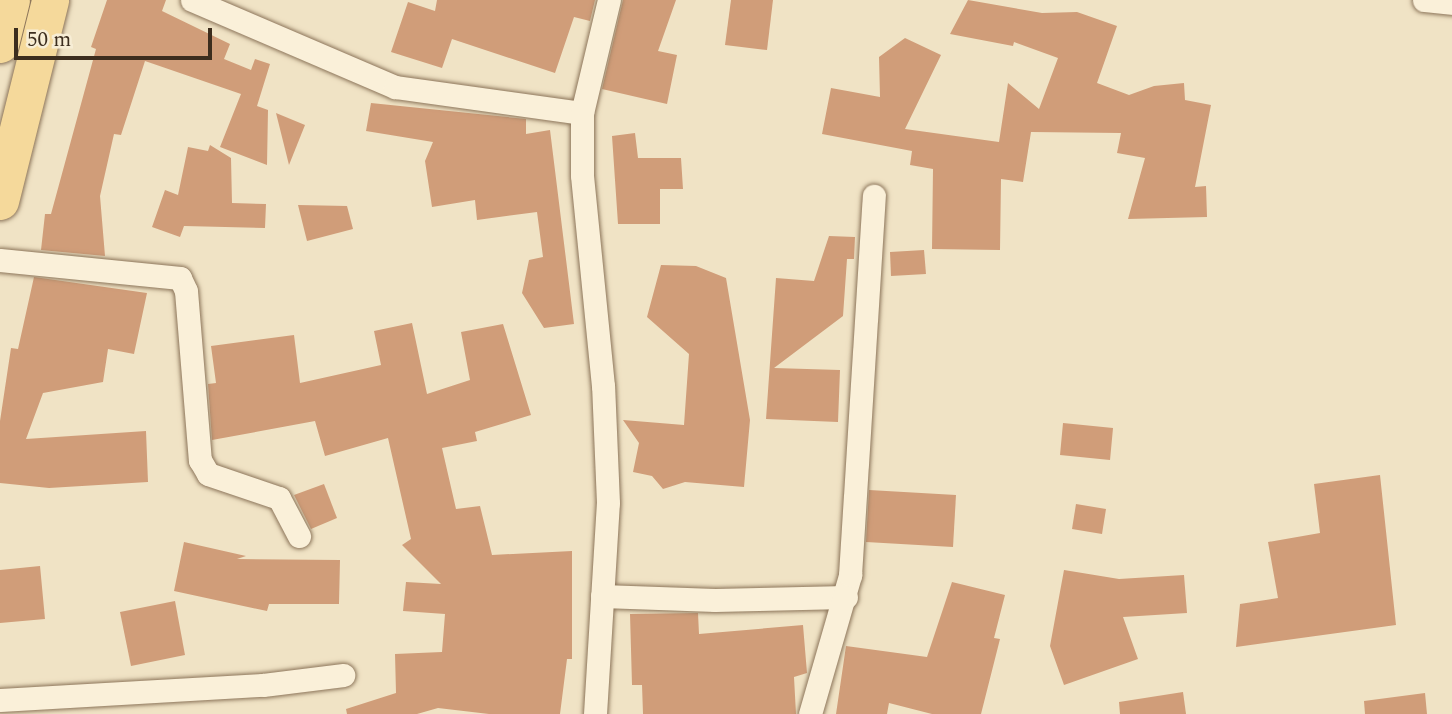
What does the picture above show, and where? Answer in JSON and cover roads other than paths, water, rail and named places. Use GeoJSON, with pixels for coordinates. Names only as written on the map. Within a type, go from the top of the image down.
{"type":"FeatureCollection","features":[{"type":"Feature","properties":{"kind":"main road"},"geometry":{"type":"LineString","coordinates":[[0,44],[10,0]]}},
{"type":"Feature","properties":{"kind":"main road"},"geometry":{"type":"LineString","coordinates":[[0,201],[50,0]]}},
{"type":"Feature","properties":{"kind":"street"},"geometry":{"type":"LineString","coordinates":[[192,0],[395,87],[582,113]]}},
{"type":"Feature","properties":{"kind":"street"},"geometry":{"type":"LineString","coordinates":[[594,714],[608,503],[603,386],[582,175],[582,113],[609,0]]}},
{"type":"Feature","properties":{"kind":"street"},"geometry":{"type":"LineString","coordinates":[[1424,0],[1452,3]]}},
{"type":"Feature","properties":{"kind":"street"},"geometry":{"type":"LineString","coordinates":[[810,714],[846,597],[874,197]]}},
{"type":"Feature","properties":{"kind":"street"},"geometry":{"type":"LineString","coordinates":[[0,260],[180,278],[186,291],[200,460],[208,474],[279,498],[299,536]]}},
{"type":"Feature","properties":{"kind":"street"},"geometry":{"type":"LineString","coordinates":[[602,596],[715,600],[846,597]]}},
{"type":"Feature","properties":{"kind":"street"},"geometry":{"type":"LineString","coordinates":[[0,700],[249,687],[344,675]]}}]}
